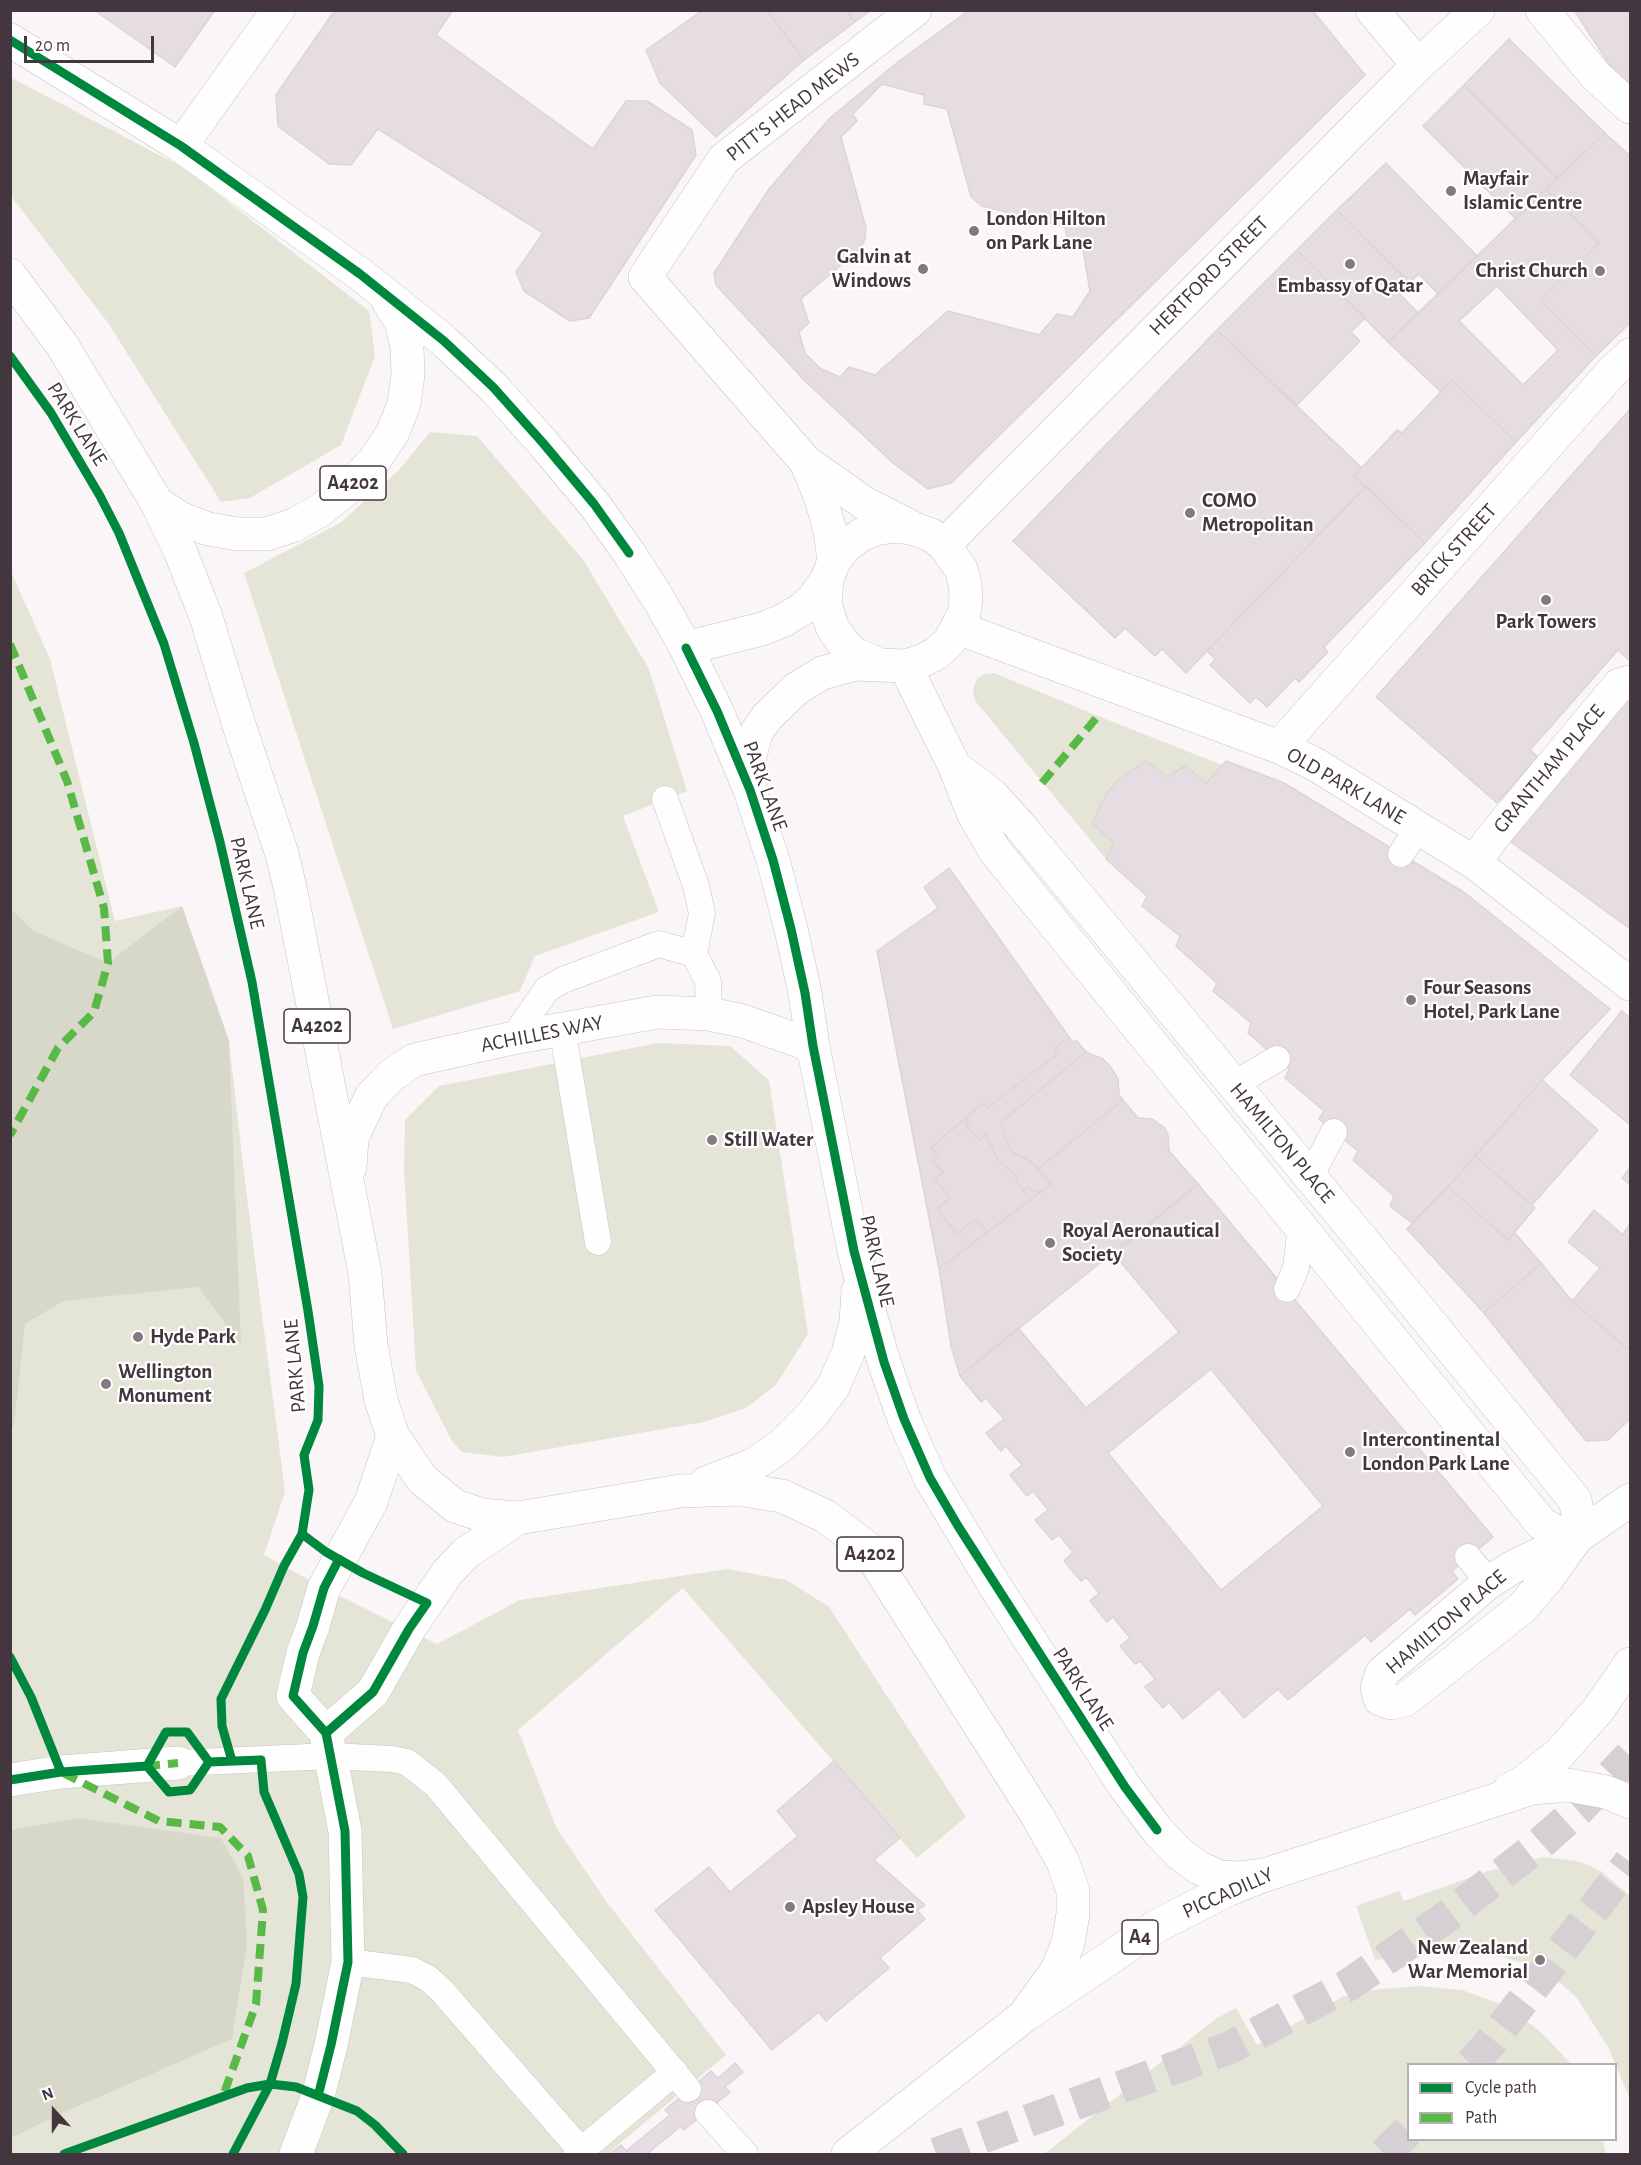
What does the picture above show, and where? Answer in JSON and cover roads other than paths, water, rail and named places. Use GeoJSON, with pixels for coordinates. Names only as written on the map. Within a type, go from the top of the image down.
{"type":"FeatureCollection","features":[{"type":"Feature","properties":{"kind":"main road"},"geometry":{"type":"LineString","coordinates":[[181,146],[278,10]]}},
{"type":"Feature","properties":{"kind":"main road","name":"PITT'S HEAD MEWS"},"geometry":{"type":"LineString","coordinates":[[806,462],[645,277],[724,159],[915,10]]}},
{"type":"Feature","properties":{"kind":"main road"},"geometry":{"type":"LineString","coordinates":[[1372,10],[1418,65]]}},
{"type":"Feature","properties":{"kind":"main road","name":"HERTFORD STREET"},"geometry":{"type":"LineString","coordinates":[[944,545],[1418,65],[1478,10]]}},
{"type":"Feature","properties":{"kind":"main road"},"geometry":{"type":"LineString","coordinates":[[1542,10],[1595,75],[1630,107]]}},
{"type":"Feature","properties":{"kind":"main road","name":"PARK LANE"},"geometry":{"type":"LineString","coordinates":[[10,40],[181,146],[379,288],[444,341],[493,387],[543,443],[594,504],[629,553],[686,648],[717,711],[750,790],[773,860],[805,993],[813,1046],[854,1251],[884,1362],[904,1419],[930,1478],[989,1576],[1125,1787],[1157,1830],[1179,1853],[1199,1868],[1220,1876],[1240,1878],[1265,1875]]}},
{"type":"Feature","properties":{"kind":"main road","name":"PARK LANE"},"geometry":{"type":"LineString","coordinates":[[10,275],[62,345],[157,503],[181,553],[206,617],[282,854],[291,892],[365,1273],[373,1356],[381,1400],[393,1436],[422,1479],[455,1506],[482,1515],[518,1518],[680,1491],[737,1489],[782,1496],[825,1516],[866,1547],[1038,1817],[1063,1862],[1073,1891],[1073,1914],[1068,1943],[1057,1970],[1024,2016]]}},
{"type":"Feature","properties":{"kind":"main road","name":"A4202"},"geometry":{"type":"LineString","coordinates":[[157,503],[180,518],[208,529],[238,534],[267,534],[294,525],[319,511],[348,488],[381,452],[393,432],[404,404],[408,374],[404,332],[393,305],[379,288]]}},
{"type":"Feature","properties":{"kind":"main road","name":"BRICK STREET"},"geometry":{"type":"LineString","coordinates":[[1280,747],[1604,381],[1630,355]]}},
{"type":"Feature","properties":{"kind":"main road"},"geometry":{"type":"LineString","coordinates":[[750,790],[749,760],[756,733],[782,701],[813,678],[828,671],[855,664],[891,665],[922,661],[937,653],[949,642],[964,614],[965,584],[961,569],[944,545],[931,535],[864,503],[806,462]]}},
{"type":"Feature","properties":{"kind":"main road"},"geometry":{"type":"LineString","coordinates":[[806,462],[821,498],[830,531],[831,570],[825,603],[832,627],[846,647],[855,654],[891,665]]}},
{"type":"Feature","properties":{"kind":"main road"},"geometry":{"type":"LineString","coordinates":[[686,648],[762,629],[784,620],[814,598],[846,546],[861,535],[878,528],[897,526],[915,529]]}},
{"type":"Feature","properties":{"kind":"main road","name":"OLD PARK LANE"},"geometry":{"type":"LineString","coordinates":[[958,628],[1280,747],[1313,763],[1410,841],[1475,864],[1630,984]]}},
{"type":"Feature","properties":{"kind":"main road","name":"HAMILTON PLACE"},"geometry":{"type":"LineString","coordinates":[[891,665],[955,767],[973,813],[995,851],[1541,1523],[1558,1533],[1577,1537]]}},
{"type":"Feature","properties":{"kind":"main road","name":"GRANTHAM PLACE"},"geometry":{"type":"LineString","coordinates":[[1475,864],[1491,839],[1619,685],[1630,682]]}},
{"type":"Feature","properties":{"kind":"main road","name":"HAMILTON PLACE"},"geometry":{"type":"LineString","coordinates":[[955,767],[992,795],[1020,826],[1575,1500],[1579,1518],[1577,1537],[1547,1580],[1522,1608],[1405,1700],[1390,1703],[1380,1699],[1377,1688],[1382,1673],[1489,1582],[1513,1567],[1577,1537],[1630,1500]]}},
{"type":"Feature","properties":{"kind":"main road","name":"ACHILLES WAY"},"geometry":{"type":"LineString","coordinates":[[348,1184],[352,1138],[371,1097],[392,1075],[414,1060],[562,1028],[657,1012],[709,1014],[743,1021],[813,1046]]}},
{"type":"Feature","properties":{"kind":"main road","name":"A4202"},"geometry":{"type":"LineString","coordinates":[[680,1491],[719,1480],[753,1465],[781,1446],[812,1415],[833,1387],[848,1353],[856,1323],[858,1285],[854,1251]]}},
{"type":"Feature","properties":{"kind":"main road"},"geometry":{"type":"LineString","coordinates":[[296,2154],[318,2096],[348,1962],[348,1875],[345,1831],[328,1745],[293,1696],[303,1653],[324,1588],[371,1502],[393,1436]]}},
{"type":"Feature","properties":{"kind":"main road"},"geometry":{"type":"LineString","coordinates":[[328,1745],[373,1692],[409,1629],[447,1573],[466,1553],[518,1518]]}},
{"type":"Feature","properties":{"kind":"main road","name":"A4"},"geometry":{"type":"LineString","coordinates":[[1495,1799],[1559,1754],[1598,1710],[1630,1664]]}},
{"type":"Feature","properties":{"kind":"main road"},"geometry":{"type":"LineString","coordinates":[[10,1780],[61,1772],[178,1763]]}},
{"type":"Feature","properties":{"kind":"main road","name":"A4"},"geometry":{"type":"LineString","coordinates":[[1495,1799],[1532,1788],[1568,1785],[1606,1792],[1630,1802]]}},
{"type":"Feature","properties":{"kind":"main road","name":"PICCADILLY"},"geometry":{"type":"LineString","coordinates":[[848,2154],[1024,2016],[1157,1926],[1227,1890],[1265,1875],[1495,1799]]}},
{"type":"Feature","properties":{"kind":"lane"},"geometry":{"type":"LineString","coordinates":[[665,799],[696,886],[702,913],[694,954],[708,981],[709,1014]]}},
{"type":"Feature","properties":{"kind":"lane"},"geometry":{"type":"LineString","coordinates":[[513,1038],[547,989],[563,980],[659,944],[694,954]]}},
{"type":"Feature","properties":{"kind":"lane"},"geometry":{"type":"LineString","coordinates":[[562,1028],[598,1242]]}},
{"type":"Feature","properties":{"kind":"lane"},"geometry":{"type":"LineString","coordinates":[[1234,1084],[1277,1059]]}},
{"type":"Feature","properties":{"kind":"lane"},"geometry":{"type":"LineString","coordinates":[[1310,1177],[1334,1132]]}},
{"type":"Feature","properties":{"kind":"lane"},"geometry":{"type":"LineString","coordinates":[[1287,1289],[1296,1268],[1301,1227]]}},
{"type":"Feature","properties":{"kind":"lane"},"geometry":{"type":"LineString","coordinates":[[1468,1557],[1489,1582]]}},
{"type":"Feature","properties":{"kind":"lane"},"geometry":{"type":"LineString","coordinates":[[178,1763],[328,1745],[407,1762],[436,1785],[681,2081],[581,2153],[442,1991],[429,1979],[412,1970],[348,1962]]}},
{"type":"Feature","properties":{"kind":"lane"},"geometry":{"type":"LineString","coordinates":[[708,2113],[745,2154]]}},
{"type":"Feature","properties":{"kind":"tunnel"},"geometry":{"type":"LineString","coordinates":[[936,2154],[1229,2048],[1350,1984],[1442,1920],[1534,1849],[1579,1809],[1630,1756]]}},
{"type":"Feature","properties":{"kind":"tunnel"},"geometry":{"type":"LineString","coordinates":[[1472,2063],[1490,2043],[1630,1862]]}},
{"type":"Feature","properties":{"kind":"tunnel"},"geometry":{"type":"LineString","coordinates":[[1384,2154],[1407,2132]]}},
{"type":"Feature","properties":{"kind":"place","name":"Mayfair Islamic Centre"},"geometry":{"type":"Point","coordinates":[1451,191]}},
{"type":"Feature","properties":{"kind":"place","name":"London Hilton on Park Lane"},"geometry":{"type":"Point","coordinates":[974,231]}},
{"type":"Feature","properties":{"kind":"place","name":"Embassy of Qatar"},"geometry":{"type":"Point","coordinates":[1350,264]}},
{"type":"Feature","properties":{"kind":"place","name":"Galvin at Windows"},"geometry":{"type":"Point","coordinates":[923,269]}},
{"type":"Feature","properties":{"kind":"place","name":"Christ Church"},"geometry":{"type":"Point","coordinates":[1600,271]}},
{"type":"Feature","properties":{"kind":"place","name":"COMO Metropolitan"},"geometry":{"type":"Point","coordinates":[1190,513]}},
{"type":"Feature","properties":{"kind":"place","name":"Park Towers"},"geometry":{"type":"Point","coordinates":[1546,600]}},
{"type":"Feature","properties":{"kind":"place","name":"Four Seasons Hotel, Park Lane"},"geometry":{"type":"Point","coordinates":[1411,1000]}},
{"type":"Feature","properties":{"kind":"place","name":"Still Water"},"geometry":{"type":"Point","coordinates":[712,1140]}},
{"type":"Feature","properties":{"kind":"place","name":"Royal Aeronautical Society"},"geometry":{"type":"Point","coordinates":[1050,1243]}},
{"type":"Feature","properties":{"kind":"place","name":"Hyde Park"},"geometry":{"type":"Point","coordinates":[138,1337]}},
{"type":"Feature","properties":{"kind":"place","name":"Wellington Monument"},"geometry":{"type":"Point","coordinates":[106,1384]}},
{"type":"Feature","properties":{"kind":"place","name":"Intercontinental London Park Lane"},"geometry":{"type":"Point","coordinates":[1350,1452]}},
{"type":"Feature","properties":{"kind":"place","name":"Apsley House"},"geometry":{"type":"Point","coordinates":[790,1907]}},
{"type":"Feature","properties":{"kind":"place","name":"New Zealand War Memorial"},"geometry":{"type":"Point","coordinates":[1540,1960]}}]}
